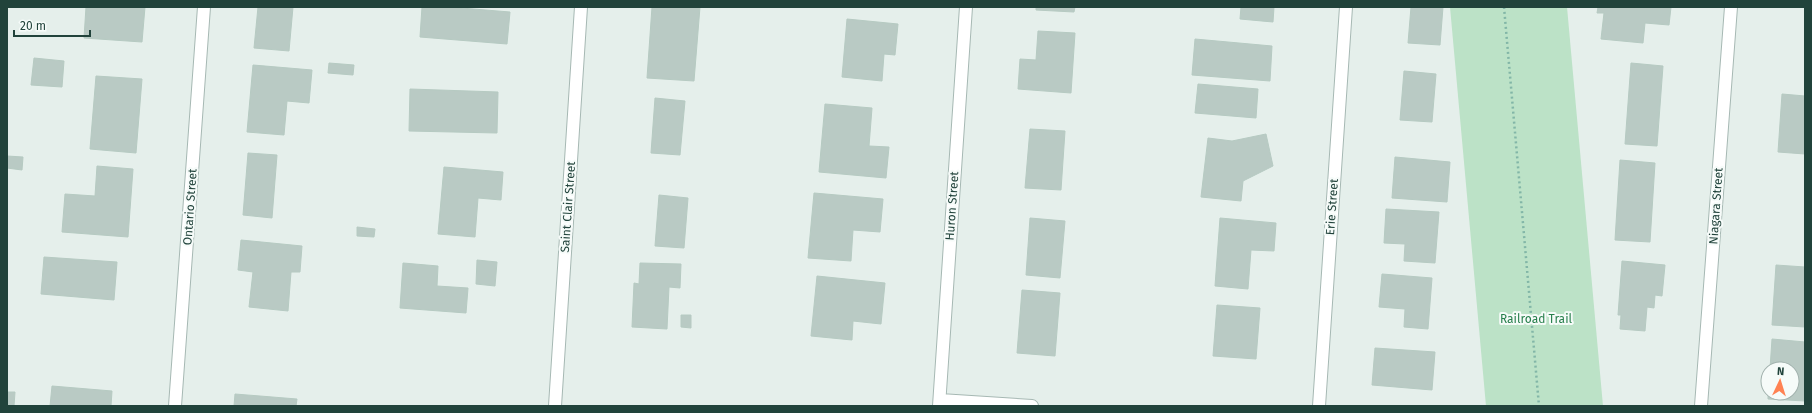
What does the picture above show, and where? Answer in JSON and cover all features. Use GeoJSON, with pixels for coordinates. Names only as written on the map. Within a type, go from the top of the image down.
{"type":"FeatureCollection","features":[{"type":"Feature","properties":{"kind":"street","name":"Ontario Street"},"geometry":{"type":"LineString","coordinates":[[176,406],[204,7]]}},
{"type":"Feature","properties":{"kind":"street","name":"Saint Clair Street"},"geometry":{"type":"LineString","coordinates":[[555,406],[581,7]]}},
{"type":"Feature","properties":{"kind":"street","name":"Huron Street"},"geometry":{"type":"LineString","coordinates":[[939,403],[966,7]]}},
{"type":"Feature","properties":{"kind":"street","name":"Erie Street"},"geometry":{"type":"LineString","coordinates":[[1319,406],[1346,7]]}},
{"type":"Feature","properties":{"kind":"street","name":"Niagara Street"},"geometry":{"type":"LineString","coordinates":[[1701,406],[1731,7]]}},
{"type":"Feature","properties":{"kind":"street"},"geometry":{"type":"LineString","coordinates":[[939,403],[1032,406]]}},
{"type":"Feature","properties":{"kind":"path"},"geometry":{"type":"LineString","coordinates":[[1504,7],[1539,406]]}},
{"type":"Feature","properties":{"kind":"green space","name":"Railroad Trail"},"geometry":{"type":"Polygon","coordinates":[[[1450,7],[1567,7],[1603,406],[1486,406],[1450,7]]]}},
{"type":"Feature","properties":{"kind":"building"},"geometry":{"type":"Polygon","coordinates":[[[86,7],[145,7],[142,42],[84,38],[86,7]]]}},
{"type":"Feature","properties":{"kind":"building"},"geometry":{"type":"Polygon","coordinates":[[[258,7],[293,7],[289,51],[254,48],[258,7]]]}},
{"type":"Feature","properties":{"kind":"building"},"geometry":{"type":"Polygon","coordinates":[[[422,7],[449,7],[510,12],[507,44],[420,37],[422,7]]]}},
{"type":"Feature","properties":{"kind":"building"},"geometry":{"type":"Polygon","coordinates":[[[652,7],[700,7],[694,81],[647,78],[652,7]]]}},
{"type":"Feature","properties":{"kind":"building"},"geometry":{"type":"Polygon","coordinates":[[[1036,7],[1075,7],[1074,12],[1036,10],[1036,7]]]}},
{"type":"Feature","properties":{"kind":"building"},"geometry":{"type":"Polygon","coordinates":[[[1241,7],[1274,7],[1273,22],[1240,19],[1241,7]]]}},
{"type":"Feature","properties":{"kind":"building"},"geometry":{"type":"Polygon","coordinates":[[[1411,7],[1443,7],[1440,45],[1408,43],[1411,7]]]}},
{"type":"Feature","properties":{"kind":"building"},"geometry":{"type":"Polygon","coordinates":[[[1598,7],[1671,7],[1669,25],[1645,23],[1643,43],[1601,39],[1604,13],[1597,13],[1598,7]]]}},
{"type":"Feature","properties":{"kind":"building"},"geometry":{"type":"Polygon","coordinates":[[[847,19],[898,24],[895,55],[884,54],[882,81],[842,77],[847,19]]]}},
{"type":"Feature","properties":{"kind":"building"},"geometry":{"type":"Polygon","coordinates":[[[1038,31],[1075,33],[1071,93],[1018,89],[1020,59],[1036,60],[1038,31]]]}},
{"type":"Feature","properties":{"kind":"building"},"geometry":{"type":"Polygon","coordinates":[[[1195,39],[1272,46],[1270,81],[1192,75],[1195,39]]]}},
{"type":"Feature","properties":{"kind":"building"},"geometry":{"type":"Polygon","coordinates":[[[34,58],[64,61],[62,87],[31,85],[34,58]]]}},
{"type":"Feature","properties":{"kind":"building"},"geometry":{"type":"Polygon","coordinates":[[[329,63],[354,65],[353,75],[328,73],[329,63]]]}},
{"type":"Feature","properties":{"kind":"building"},"geometry":{"type":"Polygon","coordinates":[[[1631,63],[1663,66],[1657,146],[1625,144],[1631,63]]]}},
{"type":"Feature","properties":{"kind":"building"},"geometry":{"type":"Polygon","coordinates":[[[253,65],[312,70],[309,103],[287,101],[284,135],[247,132],[253,65]]]}},
{"type":"Feature","properties":{"kind":"building"},"geometry":{"type":"Polygon","coordinates":[[[1404,71],[1436,74],[1432,122],[1400,120],[1404,71]]]}},
{"type":"Feature","properties":{"kind":"building"},"geometry":{"type":"Polygon","coordinates":[[[96,76],[142,79],[136,153],[90,149],[96,76]]]}},
{"type":"Feature","properties":{"kind":"building"},"geometry":{"type":"Polygon","coordinates":[[[1198,84],[1258,89],[1256,118],[1195,113],[1198,84]]]}},
{"type":"Feature","properties":{"kind":"building"},"geometry":{"type":"Polygon","coordinates":[[[410,89],[498,92],[497,133],[409,131],[410,89]]]}},
{"type":"Feature","properties":{"kind":"building"},"geometry":{"type":"Polygon","coordinates":[[[1782,94],[1805,96],[1805,154],[1778,152],[1782,94]]]}},
{"type":"Feature","properties":{"kind":"building"},"geometry":{"type":"Polygon","coordinates":[[[655,98],[685,101],[680,155],[651,153],[655,98]]]}},
{"type":"Feature","properties":{"kind":"building"},"geometry":{"type":"Polygon","coordinates":[[[825,104],[872,108],[869,146],[889,147],[886,178],[819,172],[825,104]]]}},
{"type":"Feature","properties":{"kind":"building"},"geometry":{"type":"Polygon","coordinates":[[[1030,129],[1065,131],[1061,190],[1025,188],[1030,129]]]}},
{"type":"Feature","properties":{"kind":"building"},"geometry":{"type":"Polygon","coordinates":[[[1266,134],[1273,166],[1243,181],[1241,201],[1201,197],[1208,138],[1232,141],[1266,134]]]}},
{"type":"Feature","properties":{"kind":"building"},"geometry":{"type":"Polygon","coordinates":[[[248,153],[277,155],[272,218],[243,215],[248,153]]]}},
{"type":"Feature","properties":{"kind":"building"},"geometry":{"type":"Polygon","coordinates":[[[7,156],[23,157],[22,170],[7,168],[7,156]]]}},
{"type":"Feature","properties":{"kind":"building"},"geometry":{"type":"Polygon","coordinates":[[[1395,157],[1450,162],[1447,202],[1392,198],[1395,157]]]}},
{"type":"Feature","properties":{"kind":"building"},"geometry":{"type":"Polygon","coordinates":[[[1620,160],[1655,163],[1650,242],[1615,240],[1620,160]]]}},
{"type":"Feature","properties":{"kind":"building"},"geometry":{"type":"Polygon","coordinates":[[[97,166],[133,169],[128,237],[62,232],[65,194],[95,196],[97,166]]]}},
{"type":"Feature","properties":{"kind":"building"},"geometry":{"type":"Polygon","coordinates":[[[444,167],[503,172],[501,200],[478,198],[475,237],[438,234],[444,167]]]}},
{"type":"Feature","properties":{"kind":"building"},"geometry":{"type":"Polygon","coordinates":[[[814,193],[883,199],[880,232],[853,230],[851,261],[808,258],[814,193]]]}},
{"type":"Feature","properties":{"kind":"building"},"geometry":{"type":"Polygon","coordinates":[[[659,195],[688,198],[684,248],[655,246],[659,195]]]}},
{"type":"Feature","properties":{"kind":"building"},"geometry":{"type":"Polygon","coordinates":[[[1386,209],[1439,212],[1435,263],[1404,261],[1405,244],[1384,243],[1386,209]]]}},
{"type":"Feature","properties":{"kind":"building"},"geometry":{"type":"Polygon","coordinates":[[[1030,218],[1065,221],[1060,278],[1026,275],[1030,218]]]}},
{"type":"Feature","properties":{"kind":"building"},"geometry":{"type":"Polygon","coordinates":[[[1220,218],[1276,223],[1274,251],[1251,250],[1248,289],[1215,286],[1220,218]]]}},
{"type":"Feature","properties":{"kind":"building"},"geometry":{"type":"Polygon","coordinates":[[[357,227],[375,229],[374,237],[357,236],[357,227]]]}},
{"type":"Feature","properties":{"kind":"building"},"geometry":{"type":"Polygon","coordinates":[[[241,240],[302,246],[300,272],[291,272],[288,311],[249,307],[253,272],[238,270],[241,240]]]}},
{"type":"Feature","properties":{"kind":"building"},"geometry":{"type":"Polygon","coordinates":[[[44,257],[117,262],[114,300],[41,294],[44,257]]]}},
{"type":"Feature","properties":{"kind":"building"},"geometry":{"type":"Polygon","coordinates":[[[477,260],[497,262],[495,286],[476,284],[477,260]]]}},
{"type":"Feature","properties":{"kind":"building"},"geometry":{"type":"Polygon","coordinates":[[[1622,261],[1665,265],[1662,296],[1655,295],[1654,308],[1647,307],[1645,331],[1620,329],[1621,315],[1618,315],[1622,261]]]}},
{"type":"Feature","properties":{"kind":"building"},"geometry":{"type":"Polygon","coordinates":[[[403,263],[438,266],[437,286],[468,288],[466,313],[400,308],[403,263]]]}},
{"type":"Feature","properties":{"kind":"building"},"geometry":{"type":"Polygon","coordinates":[[[640,263],[681,264],[680,288],[669,287],[667,329],[632,327],[634,283],[639,284],[640,263]]]}},
{"type":"Feature","properties":{"kind":"building"},"geometry":{"type":"Polygon","coordinates":[[[1776,265],[1805,267],[1805,327],[1772,325],[1776,265]]]}},
{"type":"Feature","properties":{"kind":"building"},"geometry":{"type":"Polygon","coordinates":[[[1382,274],[1432,278],[1428,329],[1404,327],[1405,309],[1379,307],[1382,274]]]}},
{"type":"Feature","properties":{"kind":"building"},"geometry":{"type":"Polygon","coordinates":[[[817,276],[885,283],[881,324],[853,321],[852,340],[811,336],[817,276]]]}},
{"type":"Feature","properties":{"kind":"building"},"geometry":{"type":"Polygon","coordinates":[[[1022,290],[1060,293],[1055,356],[1017,353],[1022,290]]]}},
{"type":"Feature","properties":{"kind":"building"},"geometry":{"type":"Polygon","coordinates":[[[1217,305],[1260,308],[1256,359],[1213,356],[1217,305]]]}},
{"type":"Feature","properties":{"kind":"building"},"geometry":{"type":"Polygon","coordinates":[[[681,315],[691,315],[691,328],[681,327],[681,315]]]}},
{"type":"Feature","properties":{"kind":"building"},"geometry":{"type":"Polygon","coordinates":[[[1772,339],[1805,342],[1805,401],[1800,401],[1800,361],[1771,361],[1772,339]]]}},
{"type":"Feature","properties":{"kind":"building"},"geometry":{"type":"Polygon","coordinates":[[[1375,348],[1435,352],[1432,390],[1372,385],[1375,348]]]}},
{"type":"Feature","properties":{"kind":"building"},"geometry":{"type":"Polygon","coordinates":[[[52,386],[112,391],[111,406],[50,406],[52,386]]]}},
{"type":"Feature","properties":{"kind":"building"},"geometry":{"type":"Polygon","coordinates":[[[7,392],[15,392],[14,406],[7,406],[7,392]]]}},
{"type":"Feature","properties":{"kind":"building"},"geometry":{"type":"Polygon","coordinates":[[[235,394],[297,399],[296,406],[234,406],[235,394]]]}}]}
